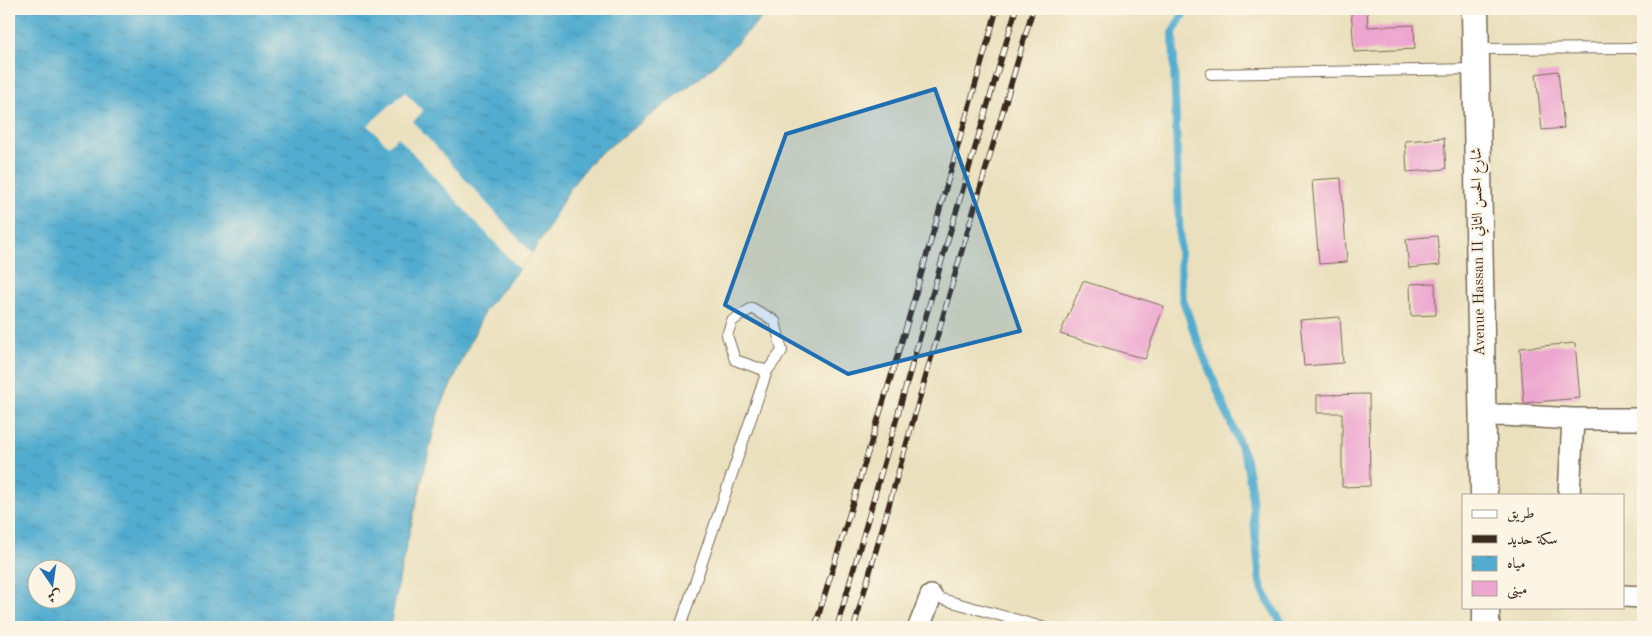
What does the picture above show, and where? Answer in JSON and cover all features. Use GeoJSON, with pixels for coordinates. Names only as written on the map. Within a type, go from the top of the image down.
{"type":"FeatureCollection","features":[{"type":"Feature","properties":{"kind":"street","name":"Avenue Hassan II شارع الحسن الثاني"},"geometry":{"type":"LineString","coordinates":[[1475,9],[1484,494]]}},
{"type":"Feature","properties":{"kind":"street"},"geometry":{"type":"LineString","coordinates":[[1482,416],[1643,419]]}},
{"type":"Feature","properties":{"kind":"street"},"geometry":{"type":"LineString","coordinates":[[1569,494],[1573,419]]}},
{"type":"Feature","properties":{"kind":"street"},"geometry":{"type":"LineString","coordinates":[[919,627],[931,596]]}},
{"type":"Feature","properties":{"kind":"street"},"geometry":{"type":"LineString","coordinates":[[1624,596],[1643,596]]}},
{"type":"Feature","properties":{"kind":"street"},"geometry":{"type":"LineString","coordinates":[[1486,608],[1486,627]]}},
{"type":"Feature","properties":{"kind":"lane"},"geometry":{"type":"LineString","coordinates":[[1211,74],[1637,48]]}},
{"type":"Feature","properties":{"kind":"lane"},"geometry":{"type":"LineString","coordinates":[[680,627],[767,371],[782,351],[775,321],[752,308],[732,321],[727,334],[736,360],[767,371]]}},
{"type":"Feature","properties":{"kind":"lane"},"geometry":{"type":"LineString","coordinates":[[931,596],[1042,627]]}},
{"type":"Feature","properties":{"kind":"highlighted area"},"geometry":{"type":"Polygon","coordinates":[[[935,89],[1020,331],[848,374],[725,305],[786,134],[935,89]]]}},
{"type":"Feature","properties":{"kind":"water"},"geometry":{"type":"Polygon","coordinates":[[[9,9],[766,9],[760,20],[706,73],[594,158],[570,188],[532,253],[485,310],[438,413],[402,564],[390,627],[9,627],[9,9]]]}},
{"type":"Feature","properties":{"kind":"pier"},"geometry":{"type":"Polygon","coordinates":[[[405,92],[423,111],[413,122],[532,253],[519,269],[398,137],[388,146],[368,125],[405,92]]]}},
{"type":"Feature","properties":{"kind":"building"},"geometry":{"type":"Polygon","coordinates":[[[1351,9],[1367,9],[1368,27],[1414,25],[1415,49],[1354,52],[1351,9]]]}},
{"type":"Feature","properties":{"kind":"building"},"geometry":{"type":"Polygon","coordinates":[[[1558,71],[1564,128],[1542,130],[1536,74],[1558,71]]]}},
{"type":"Feature","properties":{"kind":"building"},"geometry":{"type":"Polygon","coordinates":[[[1444,138],[1446,169],[1407,172],[1405,141],[1444,138]]]}},
{"type":"Feature","properties":{"kind":"building"},"geometry":{"type":"Polygon","coordinates":[[[1341,178],[1347,262],[1319,264],[1312,180],[1341,178]]]}},
{"type":"Feature","properties":{"kind":"building"},"geometry":{"type":"Polygon","coordinates":[[[1437,236],[1440,265],[1409,268],[1406,239],[1437,236]]]}},
{"type":"Feature","properties":{"kind":"building"},"geometry":{"type":"Polygon","coordinates":[[[1083,281],[1164,306],[1145,359],[1060,334],[1083,281]]]}},
{"type":"Feature","properties":{"kind":"building"},"geometry":{"type":"Polygon","coordinates":[[[1435,283],[1436,315],[1411,316],[1410,284],[1435,283]]]}},
{"type":"Feature","properties":{"kind":"building"},"geometry":{"type":"Polygon","coordinates":[[[1340,317],[1343,363],[1304,366],[1300,320],[1340,317]]]}},
{"type":"Feature","properties":{"kind":"building"},"geometry":{"type":"Polygon","coordinates":[[[1575,343],[1580,398],[1524,403],[1520,348],[1575,343]]]}},
{"type":"Feature","properties":{"kind":"building"},"geometry":{"type":"Polygon","coordinates":[[[1369,394],[1370,486],[1342,487],[1342,413],[1317,413],[1317,395],[1369,394]]]}},
{"type":"Feature","properties":{"kind":"waterway"},"geometry":{"type":"LineString","coordinates":[[1186,9],[1173,32],[1183,300],[1246,460],[1251,488],[1260,583],[1281,622],[1289,627]]}},
{"type":"Feature","properties":{"kind":"railway"},"geometry":{"type":"LineString","coordinates":[[815,627],[907,324],[997,9]]}},
{"type":"Feature","properties":{"kind":"railway"},"geometry":{"type":"LineString","coordinates":[[837,627],[1016,9]]}},
{"type":"Feature","properties":{"kind":"railway"},"geometry":{"type":"LineString","coordinates":[[854,627],[1033,9]]}}]}
